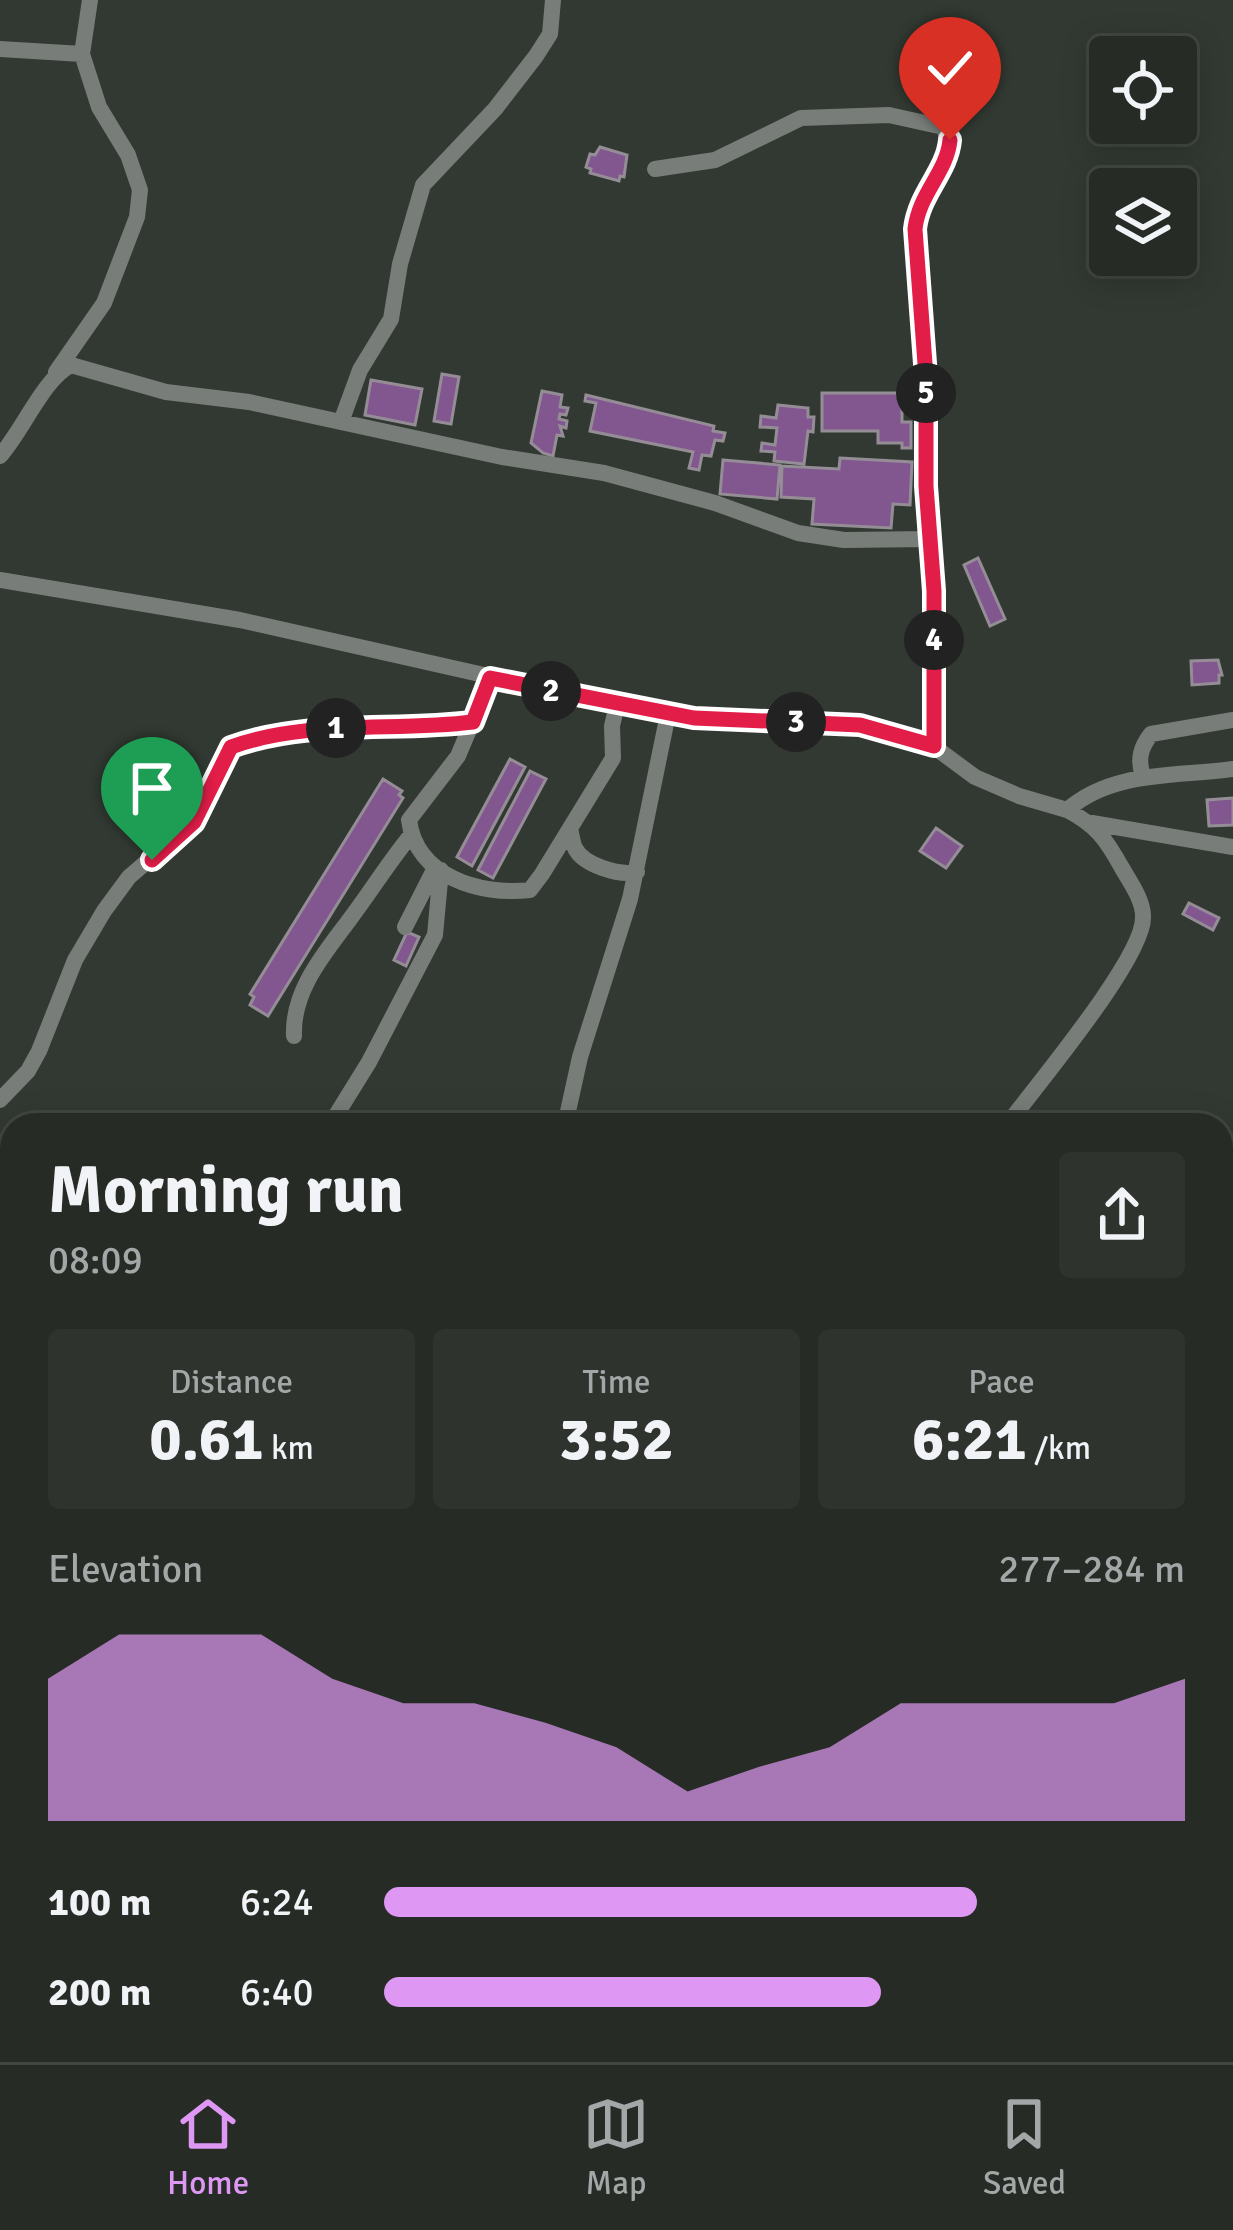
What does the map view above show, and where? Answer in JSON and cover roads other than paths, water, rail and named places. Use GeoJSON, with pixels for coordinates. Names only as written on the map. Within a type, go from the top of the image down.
{"type":"FeatureCollection","features":[{"type":"Feature","properties":{"kind":"street"},"geometry":{"type":"LineString","coordinates":[[0,456],[104,303],[136,217],[140,190],[128,155],[99,107],[82,54],[90,0]]}},
{"type":"Feature","properties":{"kind":"street"},"geometry":{"type":"LineString","coordinates":[[341,422],[360,370],[391,319],[400,265],[423,185],[495,109],[536,56],[550,34],[553,0]]}},
{"type":"Feature","properties":{"kind":"street"},"geometry":{"type":"LineString","coordinates":[[0,49],[82,54]]}},
{"type":"Feature","properties":{"kind":"street"},"geometry":{"type":"LineString","coordinates":[[655,169],[715,160],[801,118],[889,115],[943,127],[950,140],[948,156],[917,208],[915,229],[934,591],[934,746]]}},
{"type":"Feature","properties":{"kind":"street"},"geometry":{"type":"LineString","coordinates":[[66,363],[166,392],[249,402],[502,457],[604,473],[716,503],[798,533],[844,540],[929,539]]}},
{"type":"Feature","properties":{"kind":"street"},"geometry":{"type":"LineString","coordinates":[[0,580],[240,620],[668,714],[860,725],[934,746],[975,778],[1092,823],[1233,848]]}},
{"type":"Feature","properties":{"kind":"street"},"geometry":{"type":"LineString","coordinates":[[490,678],[458,756],[409,820],[412,844],[425,861],[480,888],[530,890],[614,758],[612,726],[617,705]]}},
{"type":"Feature","properties":{"kind":"street"},"geometry":{"type":"LineString","coordinates":[[568,1113],[580,1057],[637,872],[668,714]]}},
{"type":"Feature","properties":{"kind":"street"},"geometry":{"type":"LineString","coordinates":[[1143,776],[1139,764],[1151,734],[1233,720]]}},
{"type":"Feature","properties":{"kind":"street"},"geometry":{"type":"LineString","coordinates":[[0,1100],[28,1071],[75,959],[104,911],[129,878],[194,822],[231,747],[253,739],[325,729],[473,722]]}},
{"type":"Feature","properties":{"kind":"street"},"geometry":{"type":"LineString","coordinates":[[1066,810],[1082,797],[1143,776],[1233,770]]}},
{"type":"Feature","properties":{"kind":"street"},"geometry":{"type":"LineString","coordinates":[[1016,1113],[1138,942],[1144,917],[1135,891],[1092,823]]}},
{"type":"Feature","properties":{"kind":"street"},"geometry":{"type":"LineString","coordinates":[[570,829],[575,850],[586,859],[626,874],[637,872]]}},
{"type":"Feature","properties":{"kind":"street"},"geometry":{"type":"LineString","coordinates":[[294,1036],[308,981],[324,951],[411,835]]}},
{"type":"Feature","properties":{"kind":"street"},"geometry":{"type":"LineString","coordinates":[[405,927],[438,868]]}},
{"type":"Feature","properties":{"kind":"street"},"geometry":{"type":"LineString","coordinates":[[337,1113],[435,935],[438,868]]}}]}
